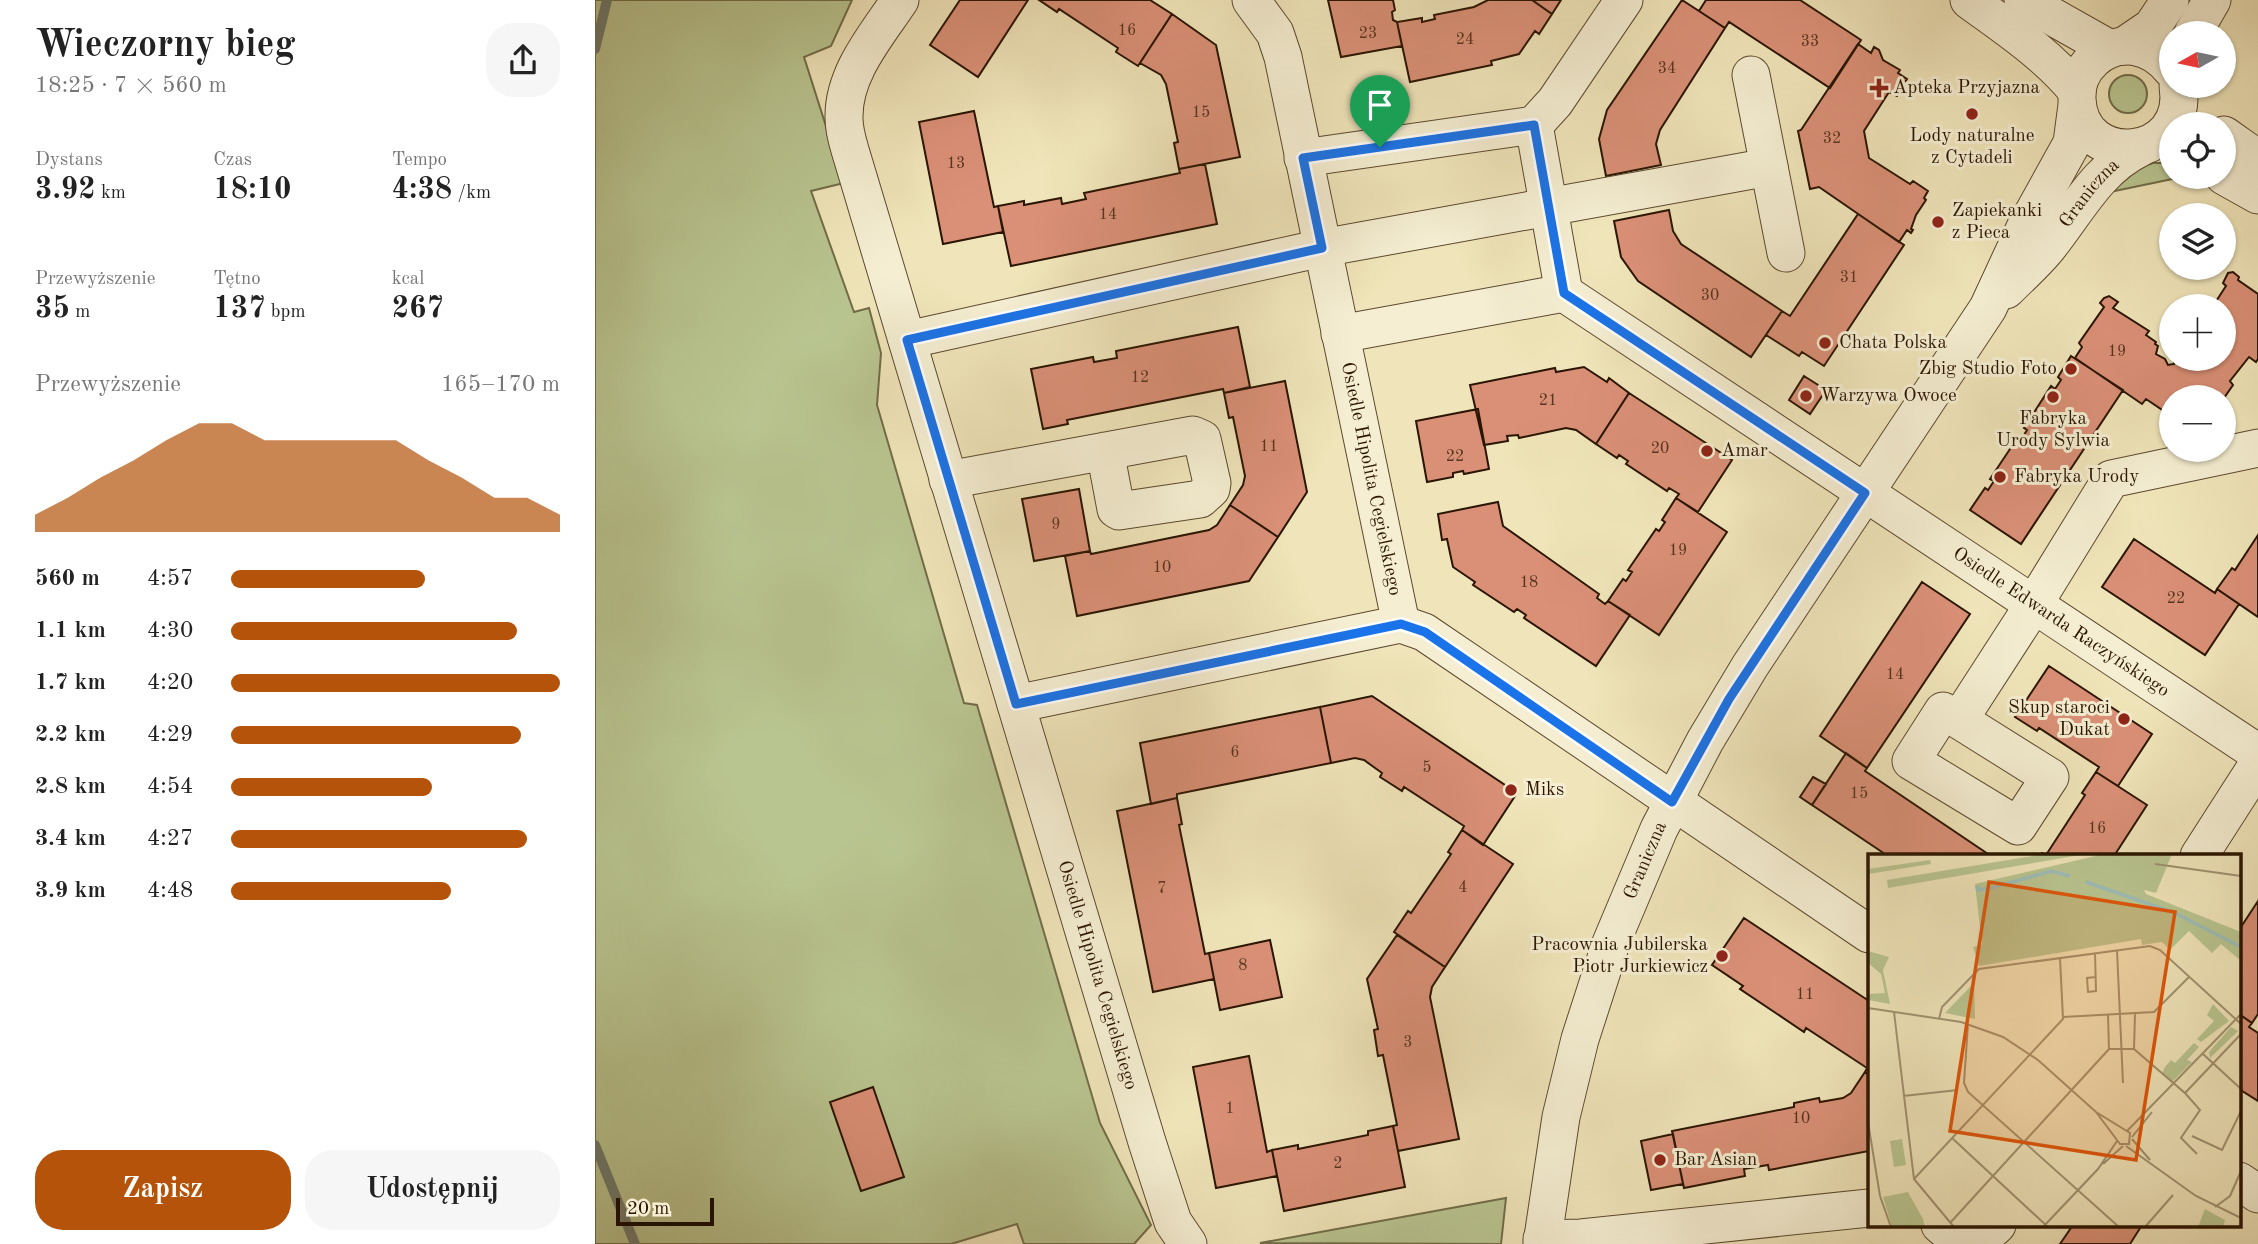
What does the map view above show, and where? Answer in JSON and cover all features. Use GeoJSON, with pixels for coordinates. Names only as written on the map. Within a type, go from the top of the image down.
{"type":"FeatureCollection","features":[{"type":"Feature","properties":{"kind":"street","name":"Osiedle Hipolita Cegielskiego"},"geometry":{"type":"LineString","coordinates":[[900,0],[856,69],[849,88],[844,117],[850,150],[1176,1240]]}},
{"type":"Feature","properties":{"kind":"street","name":"Osiedle Hipolita Cegielskiego"},"geometry":{"type":"LineString","coordinates":[[1251,0],[1275,33],[1283,57],[1401,624]]}},
{"type":"Feature","properties":{"kind":"street"},"geometry":{"type":"LineString","coordinates":[[1303,158],[1534,125],[1555,102],[1624,0]]}},
{"type":"Feature","properties":{"kind":"street"},"geometry":{"type":"LineString","coordinates":[[1969,0],[2040,53],[2063,74],[2077,98],[2081,119],[2088,131],[2099,140],[2125,149],[2155,146],[2172,124],[2178,110],[2178,98]]}},
{"type":"Feature","properties":{"kind":"street"},"geometry":{"type":"LineString","coordinates":[[2023,0],[2117,47],[2138,46],[2159,56]]}},
{"type":"Feature","properties":{"kind":"street"},"geometry":{"type":"LineString","coordinates":[[2077,98],[2088,65],[2098,55],[2152,27],[2170,0]]}},
{"type":"Feature","properties":{"kind":"street"},"geometry":{"type":"LineString","coordinates":[[2200,21],[2212,0]]}},
{"type":"Feature","properties":{"kind":"street"},"geometry":{"type":"LineString","coordinates":[[1751,75],[1786,253]]}},
{"type":"Feature","properties":{"kind":"street","name":"Graniczna"},"geometry":{"type":"LineString","coordinates":[[1542,1242],[1561,1116],[1593,994],[1629,897],[1672,802],[1729,699],[1988,308],[2025,228],[2072,143],[2077,98]]}},
{"type":"Feature","properties":{"kind":"street"},"geometry":{"type":"LineString","coordinates":[[2188,98],[2199,112]]}},
{"type":"Feature","properties":{"kind":"street"},"geometry":{"type":"LineString","coordinates":[[1534,125],[1564,293]]}},
{"type":"Feature","properties":{"kind":"street"},"geometry":{"type":"LineString","coordinates":[[2236,143],[2258,159]]}},
{"type":"Feature","properties":{"kind":"street","name":"Graniczna"},"geometry":{"type":"LineString","coordinates":[[1988,308],[2047,248],[2103,174],[2125,155],[2155,146]]}},
{"type":"Feature","properties":{"kind":"street"},"geometry":{"type":"LineString","coordinates":[[907,340],[1322,248],[1769,167]]}},
{"type":"Feature","properties":{"kind":"street"},"geometry":{"type":"LineString","coordinates":[[2236,183],[2258,195]]}},
{"type":"Feature","properties":{"kind":"street"},"geometry":{"type":"LineString","coordinates":[[1340,334],[1564,293],[1865,493]]}},
{"type":"Feature","properties":{"kind":"street"},"geometry":{"type":"LineString","coordinates":[[1959,720],[2112,479],[2258,448]]}},
{"type":"Feature","properties":{"kind":"street"},"geometry":{"type":"LineString","coordinates":[[949,480],[1105,451]]}},
{"type":"Feature","properties":{"kind":"street","name":"Osiedle Edwarda Raczyńskiego"},"geometry":{"type":"LineString","coordinates":[[1865,493],[2258,753]]}},
{"type":"Feature","properties":{"kind":"street"},"geometry":{"type":"LineString","coordinates":[[1016,704],[1401,624],[1425,632],[1868,933]]}},
{"type":"Feature","properties":{"kind":"street"},"geometry":{"type":"LineString","coordinates":[[2200,854],[2258,764]]}},
{"type":"Feature","properties":{"kind":"street"},"geometry":{"type":"LineString","coordinates":[[2241,1182],[2258,1194]]}},
{"type":"Feature","properties":{"kind":"street"},"geometry":{"type":"LineString","coordinates":[[1542,1242],[1868,1209]]}},
{"type":"Feature","properties":{"kind":"street"},"geometry":{"type":"LineString","coordinates":[[1941,1226],[1961,1237],[1990,1234]]}},
{"type":"Feature","properties":{"kind":"green space"},"geometry":{"type":"Polygon","coordinates":[[[595,0],[852,0],[831,46],[804,57],[844,183],[811,191],[854,312],[869,308],[881,353],[877,405],[964,703],[977,705],[1100,1123],[1151,1225],[1134,1244],[1024,1244],[1017,1224],[951,1244],[595,1244],[595,0]]]}},
{"type":"Feature","properties":{"kind":"green space"},"geometry":{"type":"Polygon","coordinates":[[[2128,75],[2142,80],[2147,94],[2142,108],[2128,113],[2114,108],[2109,94],[2114,80],[2128,75]]]}},
{"type":"Feature","properties":{"kind":"green space"},"geometry":{"type":"Polygon","coordinates":[[[2159,163],[2159,182],[2110,192],[2137,168],[2159,163]]]}},
{"type":"Feature","properties":{"kind":"green space"},"geometry":{"type":"Polygon","coordinates":[[[1506,1198],[1501,1244],[1260,1243],[1506,1198]]]}},
{"type":"Feature","properties":{"kind":"building"},"geometry":{"type":"Polygon","coordinates":[[[960,0],[1028,0],[978,77],[930,45],[960,0]]]}},
{"type":"Feature","properties":{"kind":"building"},"geometry":{"type":"Polygon","coordinates":[[[1039,0],[1150,0],[1172,14],[1138,66],[1116,52],[1118,48],[1059,9],[1057,12],[1039,0]]]}},
{"type":"Feature","properties":{"kind":"building"},"geometry":{"type":"Polygon","coordinates":[[[1328,0],[1393,0],[1393,20],[1397,22],[1402,46],[1341,57],[1328,0]]]}},
{"type":"Feature","properties":{"kind":"building"},"geometry":{"type":"Polygon","coordinates":[[[1488,0],[1532,0],[1552,14],[1539,34],[1535,31],[1519,54],[1491,61],[1492,65],[1410,82],[1397,22],[1435,19],[1434,15],[1474,7],[1488,0]]]}},
{"type":"Feature","properties":{"kind":"building"},"geometry":{"type":"Polygon","coordinates":[[[1532,0],[1561,0],[1552,14],[1532,0]]]}},
{"type":"Feature","properties":{"kind":"building"},"geometry":{"type":"Polygon","coordinates":[[[1682,0],[1725,28],[1660,130],[1656,144],[1661,165],[1606,176],[1599,139],[1607,110],[1682,0]]]}},
{"type":"Feature","properties":{"kind":"building"},"geometry":{"type":"Polygon","coordinates":[[[1706,0],[1800,0],[1861,40],[1830,88],[1729,22],[1725,28],[1699,11],[1706,0]]]}},
{"type":"Feature","properties":{"kind":"building"},"geometry":{"type":"Polygon","coordinates":[[[1172,14],[1216,45],[1240,157],[1179,169],[1174,143],[1178,142],[1166,84],[1161,75],[1140,63],[1172,14]]]}},
{"type":"Feature","properties":{"kind":"building"},"geometry":{"type":"Polygon","coordinates":[[[1858,44],[1871,53],[1874,47],[1879,50],[1883,60],[1900,70],[1898,73],[1907,79],[1897,96],[1889,92],[1864,131],[1869,158],[1910,184],[1913,181],[1928,191],[1924,198],[1926,200],[1916,215],[1911,229],[1913,230],[1911,233],[1907,230],[1899,242],[1819,187],[1810,189],[1798,131],[1858,44]]]}},
{"type":"Feature","properties":{"kind":"building"},"geometry":{"type":"Polygon","coordinates":[[[974,111],[994,207],[998,206],[1003,232],[943,244],[919,122],[974,111]]]}},
{"type":"Feature","properties":{"kind":"building"},"geometry":{"type":"Polygon","coordinates":[[[1205,164],[1217,224],[1011,266],[998,206],[1024,201],[1024,205],[1061,198],[1062,204],[1086,199],[1084,193],[1180,173],[1179,169],[1205,164]]]}},
{"type":"Feature","properties":{"kind":"building"},"geometry":{"type":"Polygon","coordinates":[[[1669,210],[1673,231],[1681,244],[1782,311],[1751,357],[1638,281],[1621,257],[1614,221],[1669,210]]]}},
{"type":"Feature","properties":{"kind":"building"},"geometry":{"type":"Polygon","coordinates":[[[1858,214],[1904,245],[1824,366],[1802,352],[1799,356],[1766,335],[1782,311],[1790,316],[1858,214]]]}},
{"type":"Feature","properties":{"kind":"building"},"geometry":{"type":"Polygon","coordinates":[[[2236,274],[2238,280],[2258,294],[2258,359],[2256,362],[2249,357],[2230,381],[2233,385],[2159,385],[2159,408],[2146,399],[2142,404],[2075,358],[2082,347],[2079,343],[2104,307],[2100,303],[2109,296],[2118,302],[2113,308],[2149,331],[2146,335],[2158,346],[2156,354],[2159,356],[2159,371],[2236,371],[2236,294],[2221,294],[2226,286],[2223,283],[2224,280],[2236,280],[2236,274]]]}},
{"type":"Feature","properties":{"kind":"building"},"geometry":{"type":"Polygon","coordinates":[[[1238,327],[1250,387],[1224,393],[1223,389],[1067,420],[1068,424],[1043,429],[1031,369],[1093,357],[1094,362],[1117,358],[1116,351],[1238,327]]]}},
{"type":"Feature","properties":{"kind":"building"},"geometry":{"type":"Polygon","coordinates":[[[2071,356],[2123,390],[2021,544],[1970,510],[1985,488],[1988,490],[1994,481],[1990,479],[2018,437],[2021,440],[2027,430],[2024,428],[2051,386],[2055,389],[2061,380],[2058,377],[2071,356]]]}},
{"type":"Feature","properties":{"kind":"building"},"geometry":{"type":"Polygon","coordinates":[[[1584,367],[1607,382],[1609,378],[1629,393],[1596,444],[1576,430],[1566,428],[1519,438],[1518,435],[1507,436],[1508,441],[1484,445],[1470,385],[1555,368],[1556,372],[1584,367]]]}},
{"type":"Feature","properties":{"kind":"building"},"geometry":{"type":"Polygon","coordinates":[[[1804,376],[1826,390],[1810,414],[1789,400],[1804,376]]]}},
{"type":"Feature","properties":{"kind":"building"},"geometry":{"type":"Polygon","coordinates":[[[1285,381],[1307,492],[1278,537],[1230,505],[1243,485],[1245,476],[1233,417],[1229,418],[1224,393],[1285,381]]]}},
{"type":"Feature","properties":{"kind":"building"},"geometry":{"type":"Polygon","coordinates":[[[1629,393],[1732,460],[1698,512],[1676,498],[1679,494],[1669,488],[1667,491],[1626,464],[1628,461],[1619,455],[1617,458],[1596,444],[1629,393]]]}},
{"type":"Feature","properties":{"kind":"building"},"geometry":{"type":"Polygon","coordinates":[[[1478,409],[1489,469],[1464,474],[1463,471],[1453,473],[1453,477],[1427,482],[1416,421],[1478,409]]]}},
{"type":"Feature","properties":{"kind":"building"},"geometry":{"type":"Polygon","coordinates":[[[1079,489],[1090,551],[1034,561],[1022,499],[1079,489]]]}},
{"type":"Feature","properties":{"kind":"building"},"geometry":{"type":"Polygon","coordinates":[[[1676,498],[1727,532],[1659,635],[1608,601],[1623,579],[1626,581],[1632,572],[1628,570],[1656,529],[1659,531],[1665,522],[1662,520],[1676,498]]]}},
{"type":"Feature","properties":{"kind":"building"},"geometry":{"type":"Polygon","coordinates":[[[1498,502],[1503,526],[1599,594],[1597,598],[1605,604],[1608,601],[1630,615],[1596,666],[1524,618],[1526,615],[1517,609],[1514,612],[1473,585],[1475,582],[1453,567],[1447,539],[1442,540],[1438,514],[1498,502]]]}},
{"type":"Feature","properties":{"kind":"building"},"geometry":{"type":"Polygon","coordinates":[[[1230,505],[1278,537],[1249,581],[1077,616],[1065,556],[1090,551],[1091,554],[1209,530],[1217,525],[1230,505]]]}},
{"type":"Feature","properties":{"kind":"building"},"geometry":{"type":"Polygon","coordinates":[[[2258,535],[2258,617],[2217,589],[2232,568],[2235,570],[2258,535]]]}},
{"type":"Feature","properties":{"kind":"building"},"geometry":{"type":"Polygon","coordinates":[[[2134,539],[2215,593],[2217,589],[2239,604],[2205,655],[2102,587],[2134,539]]]}},
{"type":"Feature","properties":{"kind":"building"},"geometry":{"type":"Polygon","coordinates":[[[1922,582],[1970,614],[1867,768],[1820,736],[1922,582]]]}},
{"type":"Feature","properties":{"kind":"building"},"geometry":{"type":"Polygon","coordinates":[[[2049,666],[2152,734],[2118,786],[2096,772],[2099,767],[2039,728],[2037,731],[2015,717],[2049,666]]]}},
{"type":"Feature","properties":{"kind":"building"},"geometry":{"type":"Polygon","coordinates":[[[1372,696],[1517,793],[1483,845],[1462,830],[1464,826],[1404,787],[1402,791],[1380,777],[1382,773],[1364,760],[1355,758],[1331,763],[1320,707],[1372,696]]]}},
{"type":"Feature","properties":{"kind":"building"},"geometry":{"type":"Polygon","coordinates":[[[1320,707],[1331,763],[1177,794],[1177,798],[1151,804],[1140,743],[1320,707]]]}},
{"type":"Feature","properties":{"kind":"building"},"geometry":{"type":"Polygon","coordinates":[[[1846,753],[1867,768],[1865,771],[1988,854],[1885,854],[1812,805],[1846,753]]]}},
{"type":"Feature","properties":{"kind":"building"},"geometry":{"type":"Polygon","coordinates":[[[2096,772],[2147,805],[2115,854],[2047,854],[2085,795],[2082,793],[2096,772]]]}},
{"type":"Feature","properties":{"kind":"building"},"geometry":{"type":"Polygon","coordinates":[[[1813,777],[1826,784],[1812,805],[1800,797],[1813,777]]]}},
{"type":"Feature","properties":{"kind":"building"},"geometry":{"type":"Polygon","coordinates":[[[1177,798],[1182,824],[1179,825],[1205,954],[1209,953],[1214,979],[1153,992],[1117,811],[1177,798]]]}},
{"type":"Feature","properties":{"kind":"building"},"geometry":{"type":"Polygon","coordinates":[[[1462,830],[1513,864],[1445,967],[1394,932],[1408,911],[1411,913],[1451,854],[1448,852],[1462,830]]]}},
{"type":"Feature","properties":{"kind":"building"},"geometry":{"type":"Polygon","coordinates":[[[2258,901],[2258,1014],[2252,1023],[2241,1015],[2241,927],[2258,901]]]}},
{"type":"Feature","properties":{"kind":"building"},"geometry":{"type":"Polygon","coordinates":[[[1744,918],[1868,1000],[1868,1074],[1865,1072],[1867,1068],[1806,1028],[1804,1032],[1740,989],[1743,986],[1712,965],[1744,918]]]}},
{"type":"Feature","properties":{"kind":"building"},"geometry":{"type":"Polygon","coordinates":[[[1397,935],[1445,967],[1432,987],[1430,997],[1459,1139],[1398,1151],[1393,1126],[1397,1125],[1383,1055],[1378,1056],[1374,1030],[1378,1029],[1367,979],[1397,935]]]}},
{"type":"Feature","properties":{"kind":"building"},"geometry":{"type":"Polygon","coordinates":[[[1270,940],[1282,997],[1220,1010],[1209,953],[1270,940]]]}},
{"type":"Feature","properties":{"kind":"building"},"geometry":{"type":"Polygon","coordinates":[[[2241,1015],[2252,1023],[2249,1027],[2258,1033],[2258,1101],[2241,1090],[2241,1015]]]}},
{"type":"Feature","properties":{"kind":"building"},"geometry":{"type":"Polygon","coordinates":[[[1249,1056],[1267,1152],[1272,1150],[1277,1176],[1216,1188],[1193,1067],[1249,1056]]]}},
{"type":"Feature","properties":{"kind":"building"},"geometry":{"type":"Polygon","coordinates":[[[1865,1072],[1868,1074],[1868,1151],[1769,1170],[1768,1165],[1744,1169],[1745,1176],[1684,1188],[1672,1131],[1794,1107],[1794,1103],[1819,1098],[1820,1102],[1843,1098],[1851,1093],[1865,1072]]]}},
{"type":"Feature","properties":{"kind":"building"},"geometry":{"type":"Polygon","coordinates":[[[873,1087],[904,1177],[861,1191],[830,1102],[873,1087]]]}},
{"type":"Feature","properties":{"kind":"building"},"geometry":{"type":"Polygon","coordinates":[[[1393,1126],[1405,1187],[1284,1211],[1272,1150],[1298,1145],[1298,1149],[1368,1135],[1368,1131],[1393,1126]]]}},
{"type":"Feature","properties":{"kind":"building"},"geometry":{"type":"Polygon","coordinates":[[[1673,1134],[1683,1184],[1651,1190],[1641,1141],[1673,1134]]]}},
{"type":"Feature","properties":{"kind":"building"},"geometry":{"type":"Polygon","coordinates":[[[2072,1226],[2141,1226],[2130,1244],[2060,1244],[2072,1226]]]}},
{"type":"Feature","properties":{"kind":"waterway"},"geometry":{"type":"LineString","coordinates":[[595,49],[607,0]]}},
{"type":"Feature","properties":{"kind":"waterway"},"geometry":{"type":"LineString","coordinates":[[595,1145],[635,1244]]}},
{"type":"Feature","properties":{"kind":"place","name":"Apteka Przyjazna"},"geometry":{"type":"Point","coordinates":[1879,88]}},
{"type":"Feature","properties":{"kind":"place","name":"Lody naturalne z Cytadeli"},"geometry":{"type":"Point","coordinates":[1972,114]}},
{"type":"Feature","properties":{"kind":"place","name":"Zapiekanki z Pieca"},"geometry":{"type":"Point","coordinates":[1938,222]}},
{"type":"Feature","properties":{"kind":"place","name":"Chata Polska"},"geometry":{"type":"Point","coordinates":[1825,343]}},
{"type":"Feature","properties":{"kind":"place","name":"Zbig Studio Foto"},"geometry":{"type":"Point","coordinates":[2071,369]}},
{"type":"Feature","properties":{"kind":"place","name":"Warzywa Owoce"},"geometry":{"type":"Point","coordinates":[1806,396]}},
{"type":"Feature","properties":{"kind":"place","name":"Fabryka Urody Sylwia"},"geometry":{"type":"Point","coordinates":[2053,397]}},
{"type":"Feature","properties":{"kind":"place","name":"Amar"},"geometry":{"type":"Point","coordinates":[1707,451]}},
{"type":"Feature","properties":{"kind":"place","name":"Fabryka Urody"},"geometry":{"type":"Point","coordinates":[2000,477]}},
{"type":"Feature","properties":{"kind":"place","name":"Skup staroci Dukat"},"geometry":{"type":"Point","coordinates":[2124,719]}},
{"type":"Feature","properties":{"kind":"place","name":"Miks"},"geometry":{"type":"Point","coordinates":[1511,790]}},
{"type":"Feature","properties":{"kind":"place","name":"Pracownia Jubilerska Piotr Jurkiewicz"},"geometry":{"type":"Point","coordinates":[1722,956]}},
{"type":"Feature","properties":{"kind":"place","name":"Bar Asian"},"geometry":{"type":"Point","coordinates":[1660,1160]}},
{"type":"Feature","properties":{"kind":"route"},"geometry":{"type":"LineString","coordinates":[[1534,125],[1564,293],[1865,493],[1729,699],[1672,802],[1411,625],[1401,624],[1016,704],[907,340],[1322,248],[1303,158],[1380,147],[1534,125]]}}]}
